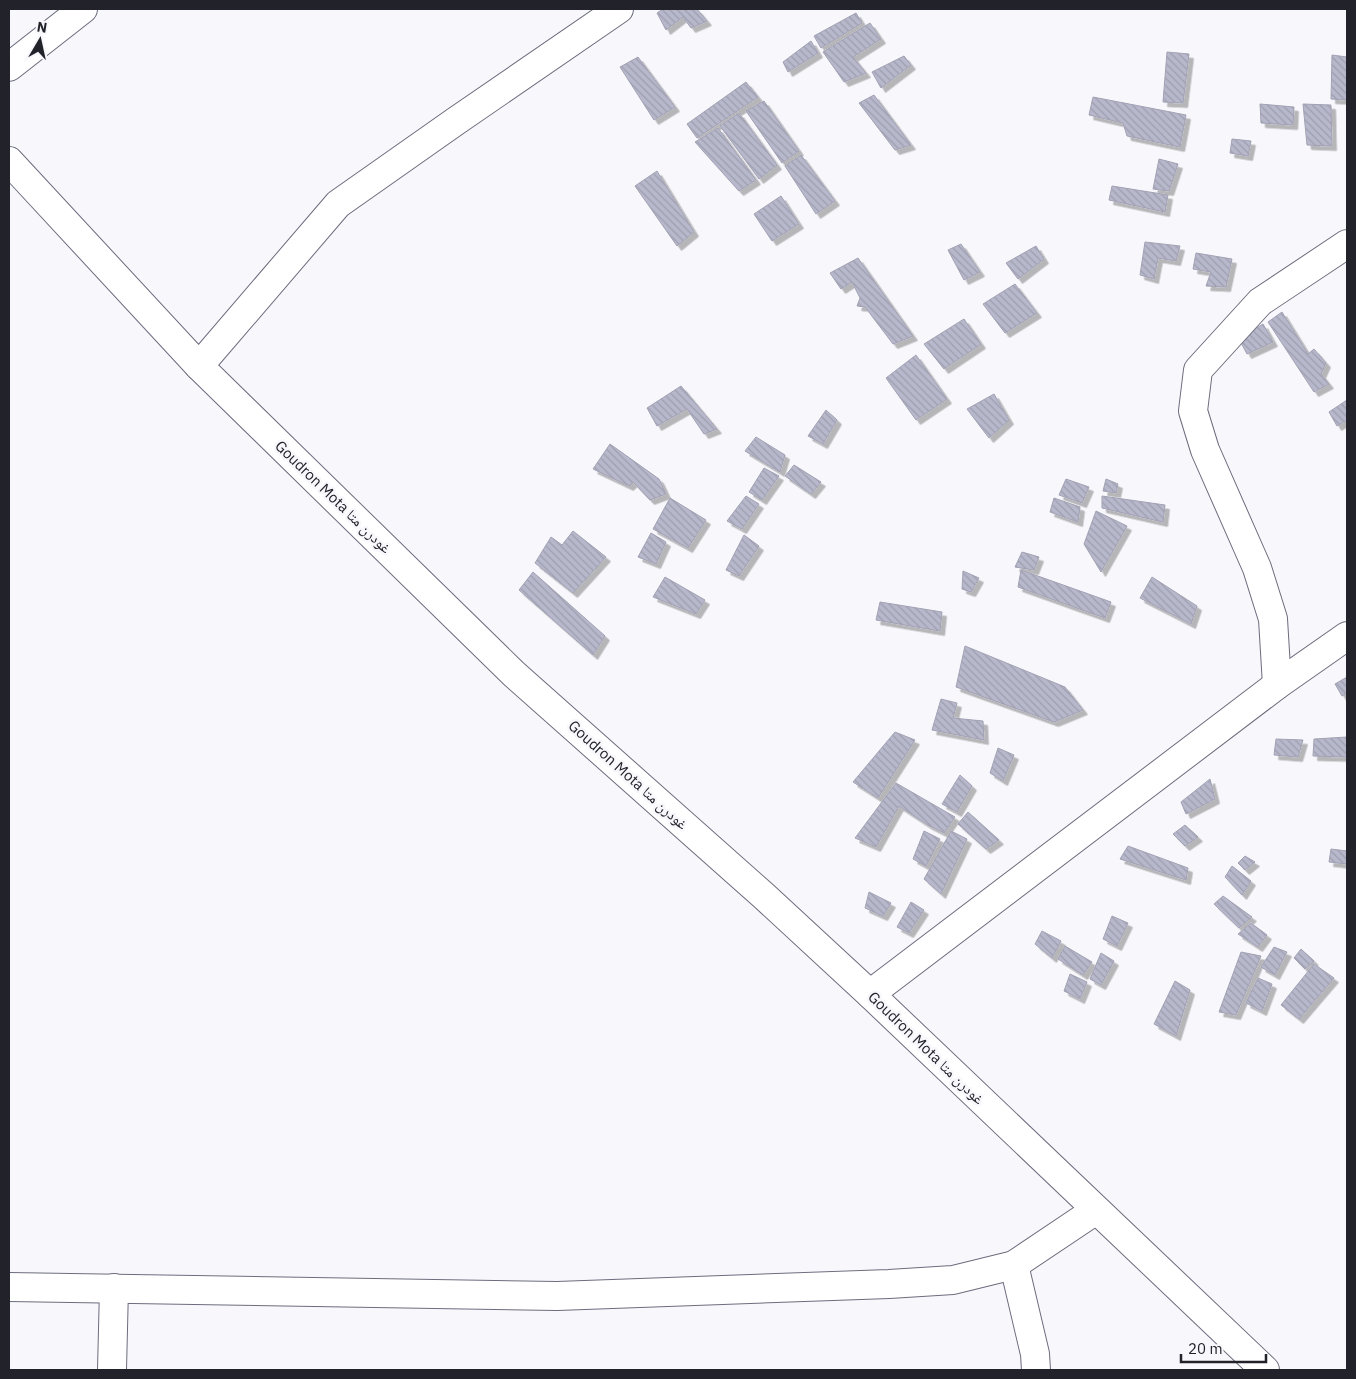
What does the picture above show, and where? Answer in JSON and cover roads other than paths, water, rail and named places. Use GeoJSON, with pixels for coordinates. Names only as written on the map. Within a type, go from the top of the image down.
{"type":"FeatureCollection","features":[{"type":"Feature","properties":{"kind":"main road"},"geometry":{"type":"LineString","coordinates":[[9,67],[84,9]]}},
{"type":"Feature","properties":{"kind":"main road"},"geometry":{"type":"LineString","coordinates":[[199,366],[338,204],[619,9]]}},
{"type":"Feature","properties":{"kind":"main road","name":"Goudron Mota غودرن متا"},"geometry":{"type":"LineString","coordinates":[[9,161],[199,366],[514,674],[764,896],[870,994],[1265,1370]]}},
{"type":"Feature","properties":{"kind":"main road"},"geometry":{"type":"LineString","coordinates":[[1277,685],[1273,620],[1257,568],[1205,450],[1193,410],[1198,370],[1260,302],[1347,244]]}},
{"type":"Feature","properties":{"kind":"main road"},"geometry":{"type":"LineString","coordinates":[[870,994],[1277,685],[1347,636]]}},
{"type":"Feature","properties":{"kind":"main road"},"geometry":{"type":"LineString","coordinates":[[9,1287],[567,1296],[953,1280],[1014,1265],[1096,1210]]}},
{"type":"Feature","properties":{"kind":"main road"},"geometry":{"type":"LineString","coordinates":[[1014,1265],[1035,1354],[1036,1370]]}},
{"type":"Feature","properties":{"kind":"main road"},"geometry":{"type":"LineString","coordinates":[[112,1370],[114,1288]]}}]}
